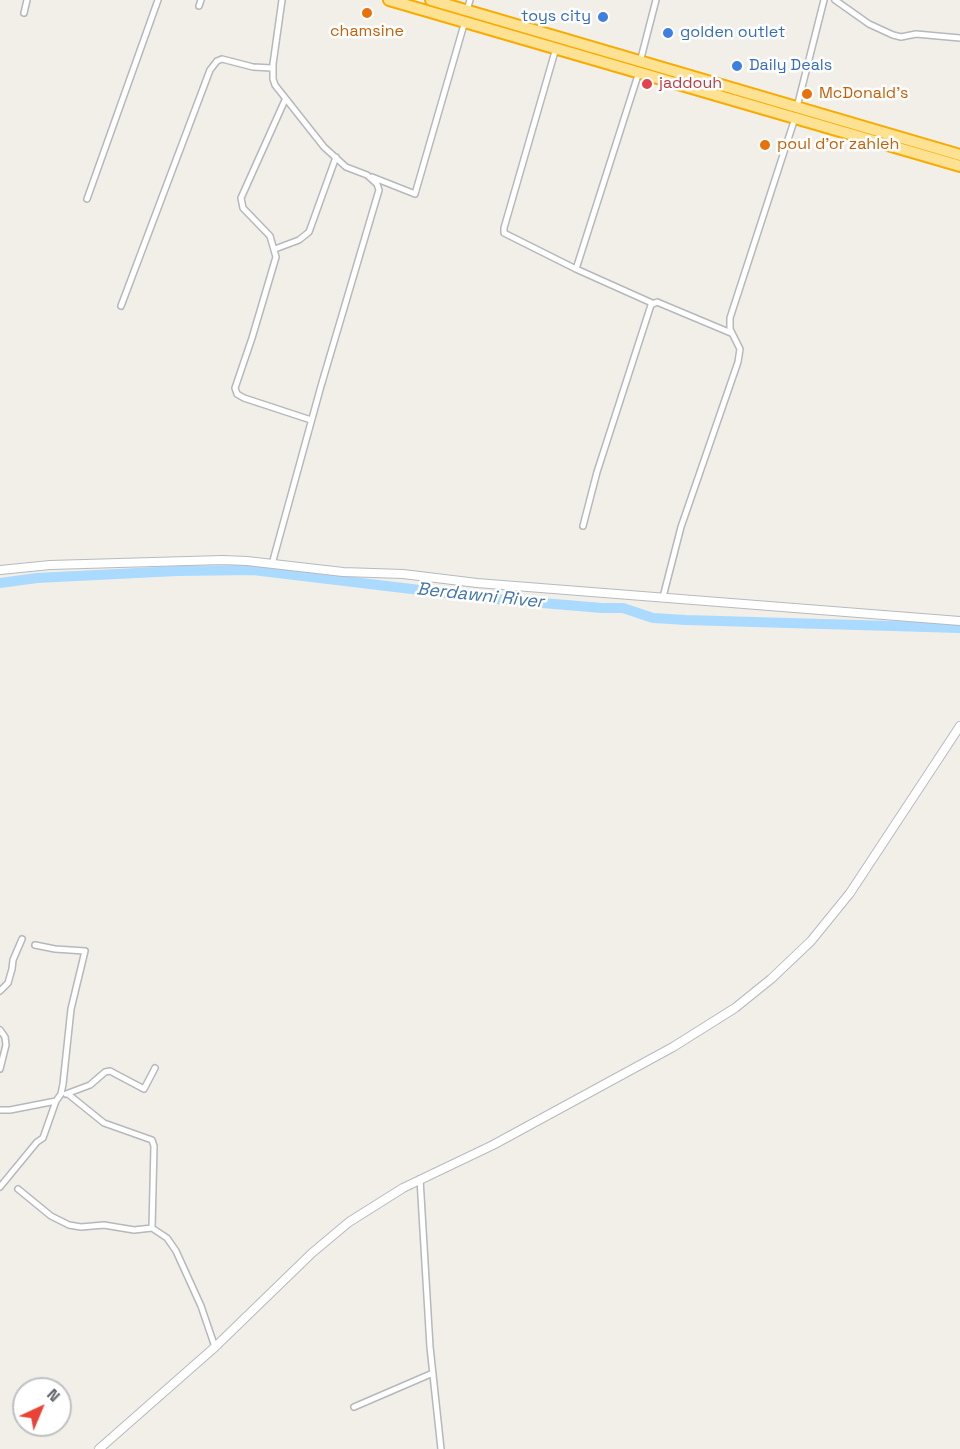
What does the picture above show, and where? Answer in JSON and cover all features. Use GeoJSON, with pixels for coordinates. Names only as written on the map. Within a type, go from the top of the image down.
{"type":"FeatureCollection","features":[{"type":"Feature","properties":{"kind":"highway"},"geometry":{"type":"LineString","coordinates":[[389,0],[467,10],[556,48],[639,67]]}},
{"type":"Feature","properties":{"kind":"highway"},"geometry":{"type":"LineString","coordinates":[[431,0],[960,166]]}},
{"type":"Feature","properties":{"kind":"highway"},"geometry":{"type":"LineString","coordinates":[[796,113],[960,155]]}},
{"type":"Feature","properties":{"kind":"main road"},"geometry":{"type":"LineString","coordinates":[[0,570],[50,565],[199,560],[247,561],[343,572],[403,574],[477,583],[960,621]]}},
{"type":"Feature","properties":{"kind":"main road"},"geometry":{"type":"LineString","coordinates":[[99,1449],[215,1347],[334,1233],[368,1209],[420,1179],[502,1140],[673,1047],[735,1008],[771,979],[811,941],[850,893],[960,726]]}},
{"type":"Feature","properties":{"kind":"street"},"geometry":{"type":"LineString","coordinates":[[24,12],[27,0]]}},
{"type":"Feature","properties":{"kind":"street"},"geometry":{"type":"LineString","coordinates":[[87,199],[158,0]]}},
{"type":"Feature","properties":{"kind":"street"},"geometry":{"type":"LineString","coordinates":[[282,0],[272,68],[275,85],[285,100],[324,147],[346,167],[415,194],[467,10]]}},
{"type":"Feature","properties":{"kind":"street"},"geometry":{"type":"LineString","coordinates":[[576,269],[639,67],[656,0]]}},
{"type":"Feature","properties":{"kind":"street"},"geometry":{"type":"LineString","coordinates":[[663,597],[681,527],[738,362],[740,349],[729,325],[730,318],[796,113],[824,0]]}},
{"type":"Feature","properties":{"kind":"street"},"geometry":{"type":"LineString","coordinates":[[835,0],[869,24],[893,35],[901,37],[916,34],[960,38]]}},
{"type":"Feature","properties":{"kind":"street"},"geometry":{"type":"LineString","coordinates":[[556,48],[504,231],[509,237],[652,303],[657,302],[733,333]]}},
{"type":"Feature","properties":{"kind":"street"},"geometry":{"type":"LineString","coordinates":[[122,306],[210,70],[217,61],[222,59],[253,67],[272,68]]}},
{"type":"Feature","properties":{"kind":"street"},"geometry":{"type":"LineString","coordinates":[[285,100],[241,198],[243,208],[266,230],[274,249],[275,264],[235,391],[244,398],[311,420]]}},
{"type":"Feature","properties":{"kind":"street"},"geometry":{"type":"LineString","coordinates":[[274,249],[299,240],[309,232],[336,157]]}},
{"type":"Feature","properties":{"kind":"street"},"geometry":{"type":"LineString","coordinates":[[272,564],[311,420],[378,195],[377,184],[367,175]]}},
{"type":"Feature","properties":{"kind":"street"},"geometry":{"type":"LineString","coordinates":[[583,526],[597,472],[652,303]]}},
{"type":"Feature","properties":{"kind":"street"},"geometry":{"type":"LineString","coordinates":[[0,991],[8,983],[13,960],[22,939]]}},
{"type":"Feature","properties":{"kind":"street"},"geometry":{"type":"LineString","coordinates":[[0,1187],[37,1142],[43,1138],[56,1101],[61,1094],[71,1009],[85,951],[35,945]]}},
{"type":"Feature","properties":{"kind":"street"},"geometry":{"type":"LineString","coordinates":[[0,1030],[5,1037],[6,1046],[0,1069]]}},
{"type":"Feature","properties":{"kind":"street"},"geometry":{"type":"LineString","coordinates":[[61,1094],[68,1094],[90,1085],[105,1072],[110,1071],[144,1089],[155,1068]]}},
{"type":"Feature","properties":{"kind":"street"},"geometry":{"type":"LineString","coordinates":[[68,1094],[104,1123],[152,1140],[154,1146],[152,1228]]}},
{"type":"Feature","properties":{"kind":"street"},"geometry":{"type":"LineString","coordinates":[[0,1110],[56,1101]]}},
{"type":"Feature","properties":{"kind":"street"},"geometry":{"type":"LineString","coordinates":[[420,1179],[433,1373],[441,1449]]}},
{"type":"Feature","properties":{"kind":"street"},"geometry":{"type":"LineString","coordinates":[[18,1189],[51,1216],[69,1225],[81,1227],[104,1225],[134,1230],[152,1228],[167,1238],[176,1251],[201,1306],[215,1347]]}},
{"type":"Feature","properties":{"kind":"street"},"geometry":{"type":"LineString","coordinates":[[354,1407],[433,1373]]}},
{"type":"Feature","properties":{"kind":"waterway","name":"Berdawni River"},"geometry":{"type":"LineString","coordinates":[[0,583],[37,578],[177,571],[253,570],[495,599],[623,608],[653,618],[960,628]]}},
{"type":"Feature","properties":{"kind":"place","name":"chamsine"},"geometry":{"type":"Point","coordinates":[367,13]}},
{"type":"Feature","properties":{"kind":"place","name":"toys city"},"geometry":{"type":"Point","coordinates":[603,17]}},
{"type":"Feature","properties":{"kind":"place","name":"golden outlet"},"geometry":{"type":"Point","coordinates":[668,33]}},
{"type":"Feature","properties":{"kind":"place","name":"Daily Deals"},"geometry":{"type":"Point","coordinates":[737,66]}},
{"type":"Feature","properties":{"kind":"place","name":"jaddouh"},"geometry":{"type":"Point","coordinates":[647,84]}},
{"type":"Feature","properties":{"kind":"place","name":"McDonald's"},"geometry":{"type":"Point","coordinates":[807,94]}},
{"type":"Feature","properties":{"kind":"place","name":"poul d'or zahleh"},"geometry":{"type":"Point","coordinates":[765,145]}}]}
